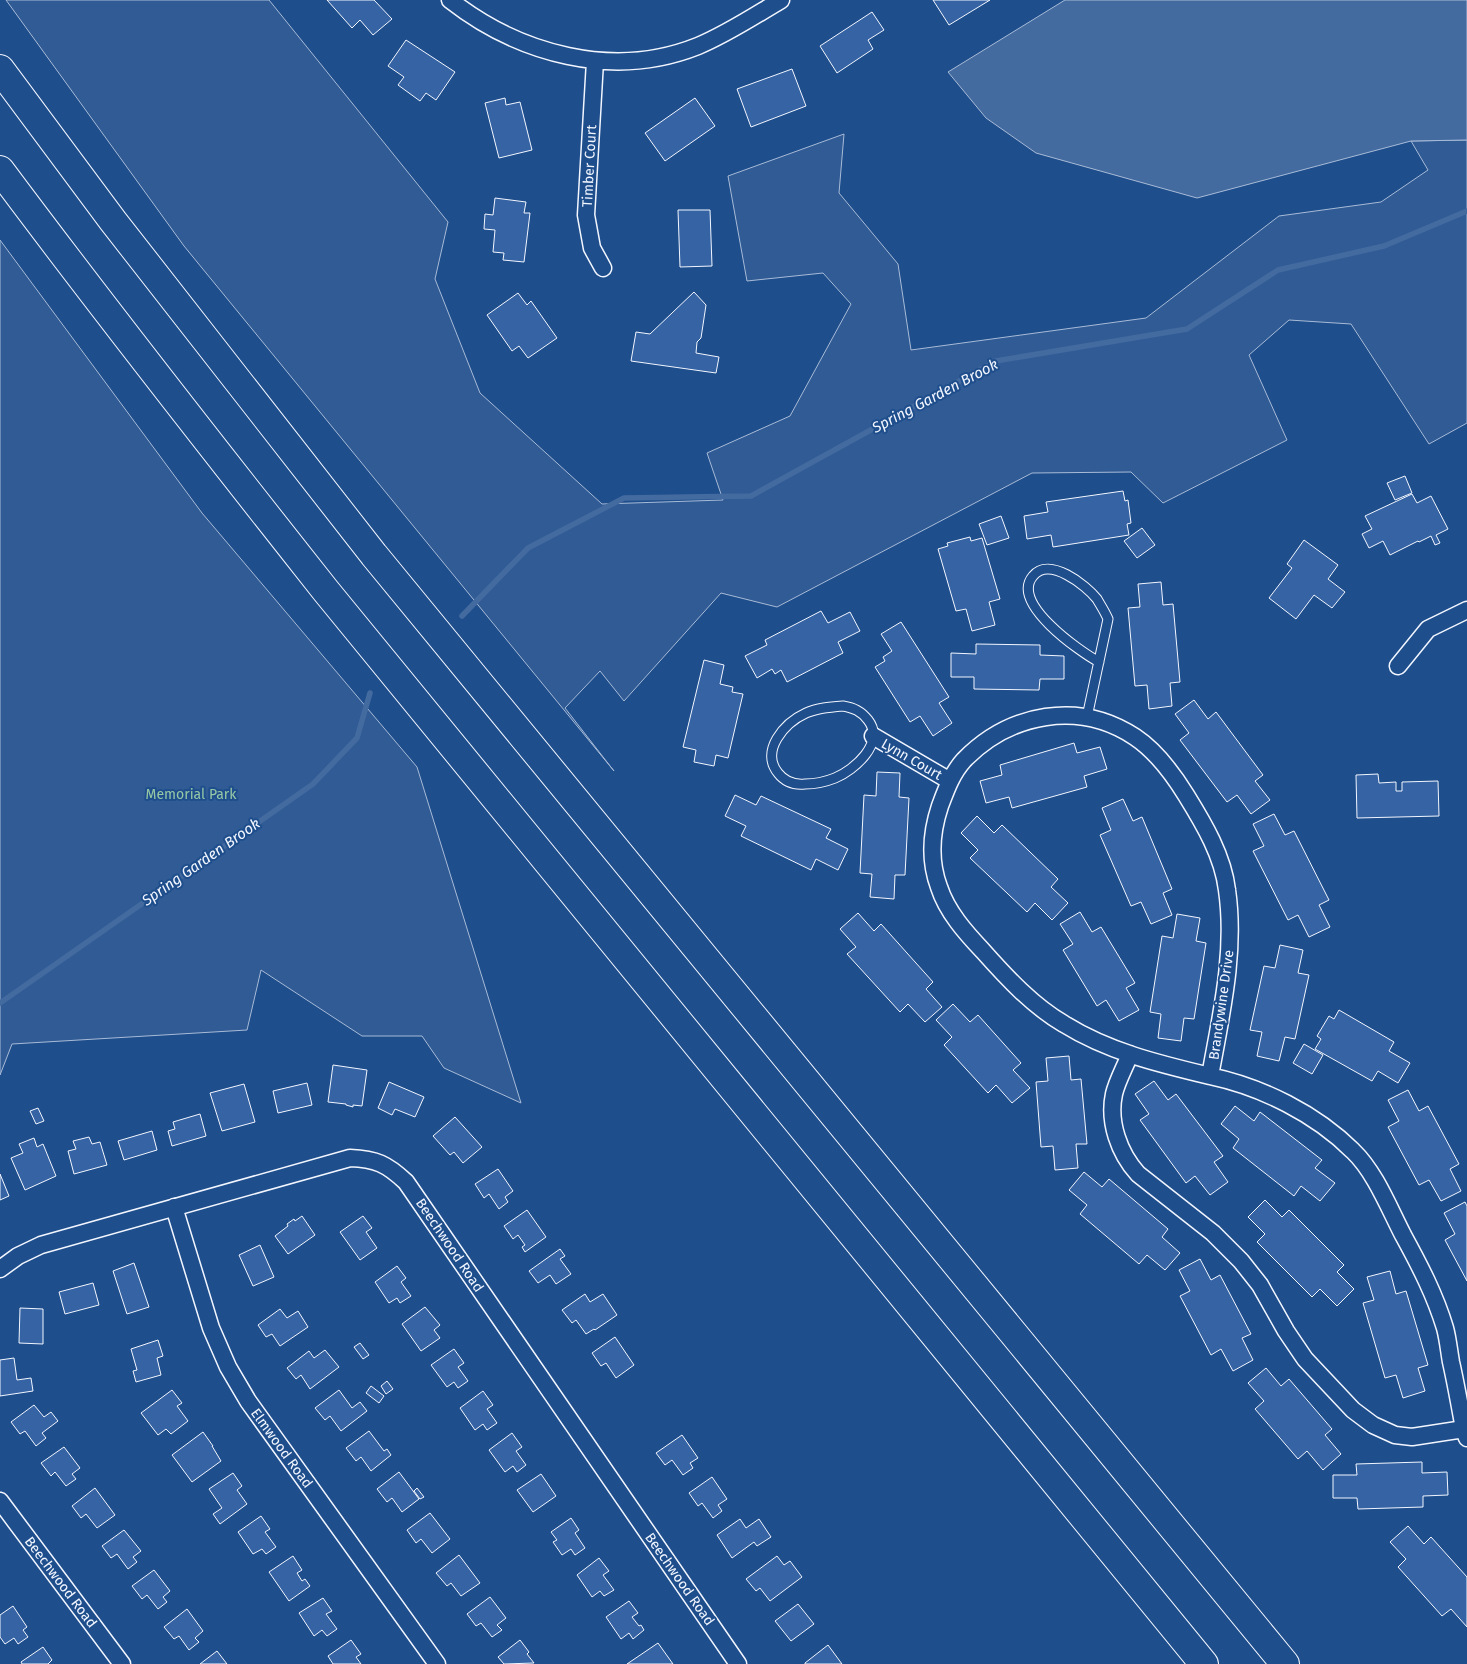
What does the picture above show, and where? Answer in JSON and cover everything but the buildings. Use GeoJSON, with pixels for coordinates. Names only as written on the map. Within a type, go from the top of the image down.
{"type":"FeatureCollection","features":[{"type":"Feature","properties":{"kind":"highway"},"geometry":{"type":"LineString","coordinates":[[0,69],[113,221],[374,555],[1285,1664]]}},
{"type":"Feature","properties":{"kind":"highway"},"geometry":{"type":"LineString","coordinates":[[0,170],[189,418],[326,591],[1204,1664]]}},
{"type":"Feature","properties":{"kind":"street"},"geometry":{"type":"LineString","coordinates":[[450,0],[479,21],[505,36],[541,50],[594,61],[647,59],[696,46],[727,32],[781,0]]}},
{"type":"Feature","properties":{"kind":"street","name":"Timber Court"},"geometry":{"type":"LineString","coordinates":[[594,61],[586,215],[592,248],[603,268]]}},
{"type":"Feature","properties":{"kind":"street"},"geometry":{"type":"LineString","coordinates":[[1398,666],[1428,629],[1467,610]]}},
{"type":"Feature","properties":{"kind":"street","name":"Brandywine Drive"},"geometry":{"type":"LineString","coordinates":[[1130,1054],[1114,1092],[1112,1110],[1115,1131],[1130,1166],[1213,1233],[1241,1260],[1260,1285],[1286,1331],[1306,1359],[1352,1410],[1373,1425],[1395,1435],[1412,1437],[1466,1434],[1445,1330],[1435,1298],[1426,1277],[1367,1169],[1354,1151],[1296,1108],[1261,1092],[1130,1054],[1091,1040],[1061,1023],[1034,1002],[1003,973],[977,946],[948,908],[935,875],[932,846],[935,821],[946,789],[963,761],[990,738],[1012,726],[1037,718],[1062,715],[1087,717],[1108,723],[1135,737],[1154,754],[1176,780],[1201,820],[1220,858],[1227,887],[1230,913],[1227,979],[1210,1076]]}},
{"type":"Feature","properties":{"kind":"street","name":"Lynn Court"},"geometry":{"type":"LineString","coordinates":[[874,736],[950,781]]}},
{"type":"Feature","properties":{"kind":"street","name":"Beechwood Road"},"geometry":{"type":"LineString","coordinates":[[0,1269],[18,1256],[41,1244],[350,1158],[367,1159],[383,1164],[406,1182],[738,1664]]}},
{"type":"Feature","properties":{"kind":"street","name":"Elmwood Road"},"geometry":{"type":"LineString","coordinates":[[174,1207],[211,1328],[228,1367],[248,1401],[437,1664]]}},
{"type":"Feature","properties":{"kind":"street","name":"Beechwood Road"},"geometry":{"type":"LineString","coordinates":[[0,1501],[122,1664]]}},
{"type":"Feature","properties":{"kind":"lane"},"geometry":{"type":"LineString","coordinates":[[1087,717],[1108,619],[1096,598],[1081,583],[1062,572],[1048,568],[1040,570],[1033,575],[1028,591],[1041,616],[1081,652],[1098,662]]}},
{"type":"Feature","properties":{"kind":"lane","name":"Lynn Court"},"geometry":{"type":"LineString","coordinates":[[843,706],[855,708],[870,723],[874,736],[867,751],[857,764],[843,774],[823,782],[802,784],[789,782],[782,778],[774,768],[772,760],[773,747],[778,736],[804,714],[820,708],[843,706]]}},
{"type":"Feature","properties":{"kind":"green space"},"geometry":{"type":"Polygon","coordinates":[[[6,0],[269,0],[448,222],[435,279],[480,393],[602,504],[723,500],[707,453],[790,416],[851,304],[823,273],[747,281],[728,176],[844,134],[839,193],[898,264],[911,350],[1146,318],[1279,216],[1381,202],[1428,170],[1411,141],[1467,140],[1467,423],[1429,444],[1351,324],[1289,320],[1249,355],[1287,440],[1163,503],[1131,472],[1032,473],[777,607],[721,593],[624,701],[600,671],[565,708],[614,771],[184,246],[6,0]]]}},
{"type":"Feature","properties":{"kind":"green space","name":"Memorial Park"},"geometry":{"type":"Polygon","coordinates":[[[0,240],[202,513],[417,767],[521,1103],[444,1068],[422,1036],[362,1036],[261,970],[247,1030],[12,1044],[0,1075],[0,240]]]}},
{"type":"Feature","properties":{"kind":"shaded area"},"geometry":{"type":"Polygon","coordinates":[[[1065,0],[1467,0],[1467,140],[1411,141],[1197,198],[1036,153],[986,118],[948,72],[1065,0]]]}},
{"type":"Feature","properties":{"kind":"waterway","name":"Spring Garden Brook"},"geometry":{"type":"LineString","coordinates":[[462,616],[528,548],[624,498],[751,496],[996,361],[1187,329],[1278,270],[1384,246],[1467,211]]}},
{"type":"Feature","properties":{"kind":"waterway","name":"Spring Garden Brook"},"geometry":{"type":"LineString","coordinates":[[0,1003],[313,784],[357,738],[370,693]]}}]}
